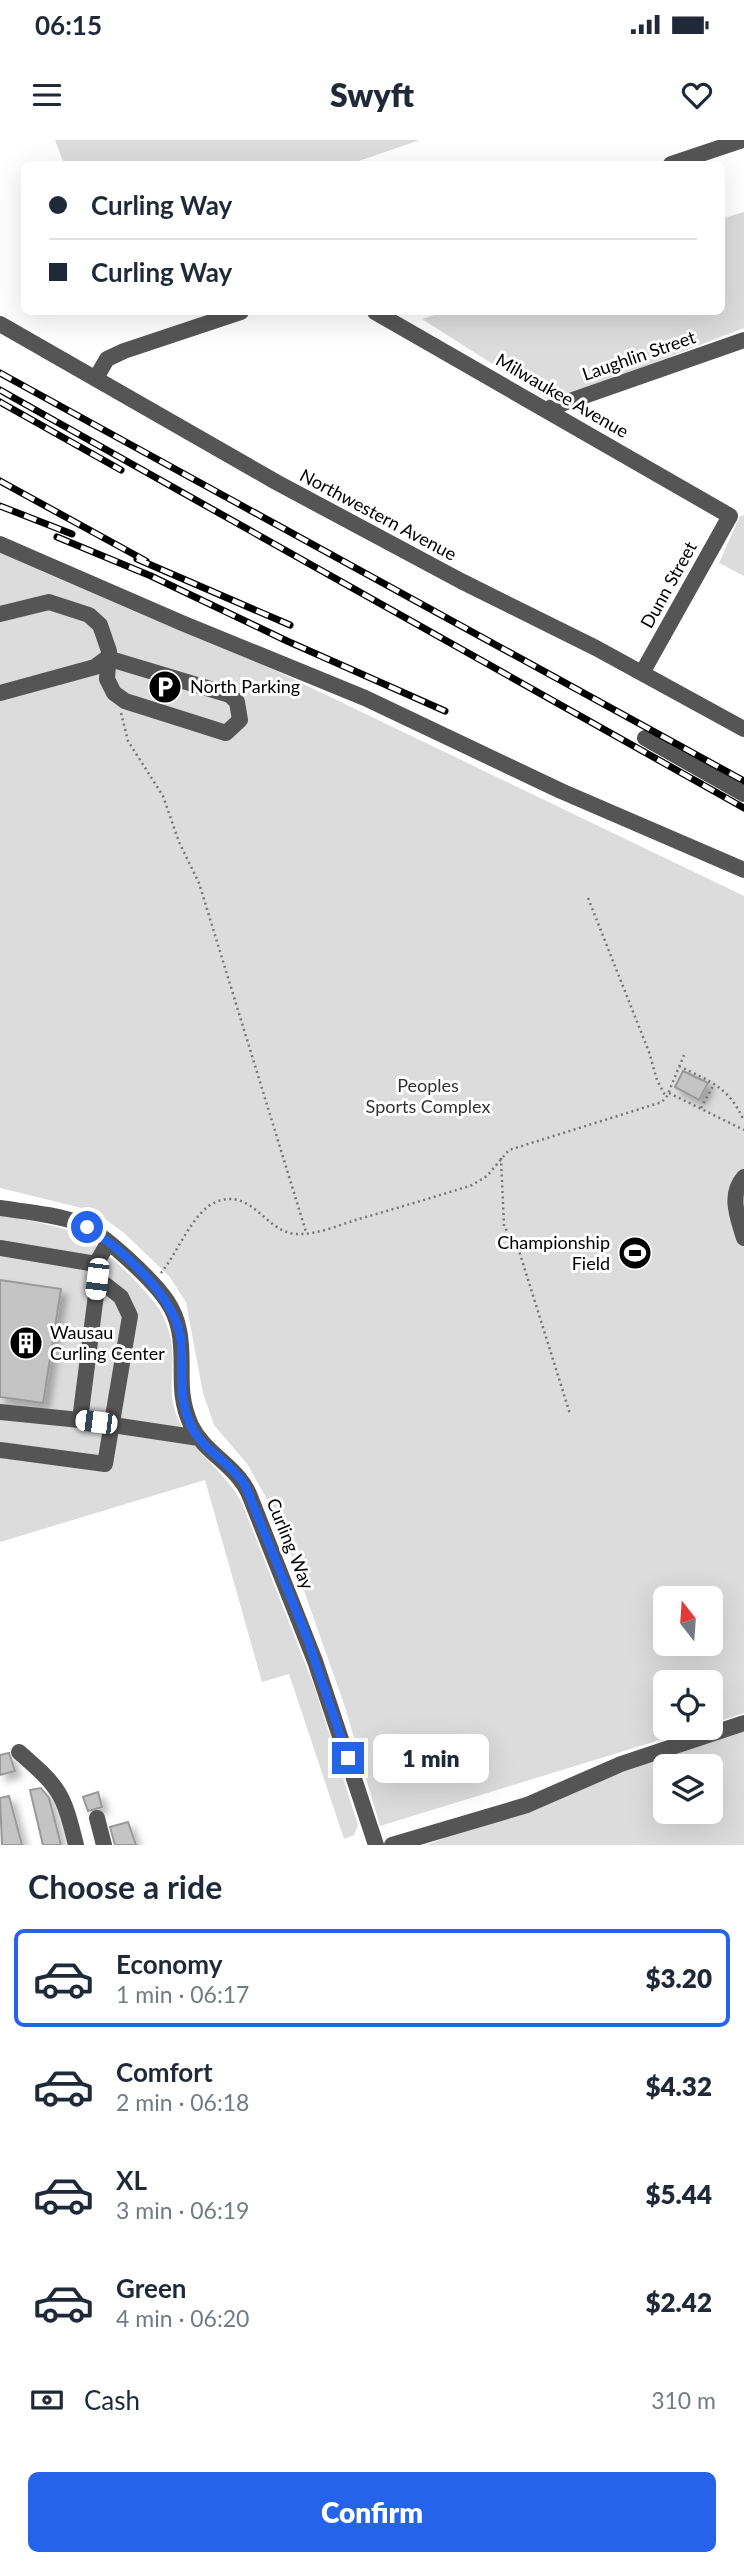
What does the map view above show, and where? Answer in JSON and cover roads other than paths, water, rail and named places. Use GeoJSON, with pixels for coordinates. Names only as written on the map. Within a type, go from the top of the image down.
{"type":"FeatureCollection","features":[{"type":"Feature","properties":{"kind":"street"},"geometry":{"type":"LineString","coordinates":[[680,161],[743,140]]}},
{"type":"Feature","properties":{"kind":"street"},"geometry":{"type":"LineString","coordinates":[[96,379],[107,359],[232,315]]}},
{"type":"Feature","properties":{"kind":"street","name":"Milwaukee Avenue"},"geometry":{"type":"LineString","coordinates":[[379,315],[730,516]]}},
{"type":"Feature","properties":{"kind":"street","name":"Northwestern Avenue"},"geometry":{"type":"LineString","coordinates":[[0,324],[289,489],[744,729]]}},
{"type":"Feature","properties":{"kind":"street","name":"Laughlin Street"},"geometry":{"type":"LineString","coordinates":[[547,409],[744,340]]}},
{"type":"Feature","properties":{"kind":"street","name":"Dunn Street"},"geometry":{"type":"LineString","coordinates":[[642,673],[730,516]]}},
{"type":"Feature","properties":{"kind":"street"},"geometry":{"type":"LineString","coordinates":[[0,544],[348,691],[561,791],[744,870]]}},
{"type":"Feature","properties":{"kind":"street"},"geometry":{"type":"LineString","coordinates":[[0,614],[49,602],[89,615],[100,625],[108,651],[107,659],[107,679],[109,686],[125,701],[226,733],[240,720],[236,702],[229,695],[107,659]]}},
{"type":"Feature","properties":{"kind":"street"},"geometry":{"type":"LineString","coordinates":[[0,693],[95,667],[107,659]]}},
{"type":"Feature","properties":{"kind":"street"},"geometry":{"type":"LineString","coordinates":[[645,738],[744,794]]}},
{"type":"Feature","properties":{"kind":"street"},"geometry":{"type":"LineString","coordinates":[[744,1177],[738,1185],[735,1202],[744,1238]]}},
{"type":"Feature","properties":{"kind":"street","name":"Curling Way"},"geometry":{"type":"LineString","coordinates":[[0,1208],[69,1220],[87,1227],[151,1283],[168,1303],[178,1324],[181,1343],[181,1394],[188,1418],[198,1438],[236,1473],[249,1494],[315,1661],[376,1845]]}},
{"type":"Feature","properties":{"kind":"street"},"geometry":{"type":"LineString","coordinates":[[80,1420],[97,1271],[108,1243]]}},
{"type":"Feature","properties":{"kind":"street"},"geometry":{"type":"LineString","coordinates":[[0,1248],[97,1271],[121,1297],[130,1316],[105,1464],[0,1450]]}},
{"type":"Feature","properties":{"kind":"street"},"geometry":{"type":"LineString","coordinates":[[0,1412],[112,1424],[198,1438]]}},
{"type":"Feature","properties":{"kind":"street"},"geometry":{"type":"LineString","coordinates":[[391,1845],[527,1805],[621,1764],[744,1723]]}},
{"type":"Feature","properties":{"kind":"street"},"geometry":{"type":"LineString","coordinates":[[19,1752],[51,1780],[62,1796],[76,1845]]}},
{"type":"Feature","properties":{"kind":"street"},"geometry":{"type":"LineString","coordinates":[[97,1818],[104,1845]]}},
{"type":"Feature","properties":{"kind":"railway"},"geometry":{"type":"LineString","coordinates":[[0,373],[744,781]]}},
{"type":"Feature","properties":{"kind":"railway"},"geometry":{"type":"LineString","coordinates":[[0,390],[744,808]]}},
{"type":"Feature","properties":{"kind":"railway"},"geometry":{"type":"LineString","coordinates":[[0,402],[121,470]]}},
{"type":"Feature","properties":{"kind":"railway"},"geometry":{"type":"LineString","coordinates":[[0,481],[146,561]]}},
{"type":"Feature","properties":{"kind":"railway"},"geometry":{"type":"LineString","coordinates":[[0,506],[72,534]]}},
{"type":"Feature","properties":{"kind":"railway"},"geometry":{"type":"LineString","coordinates":[[57,537],[151,576],[287,641],[445,711]]}},
{"type":"Feature","properties":{"kind":"railway"},"geometry":{"type":"LineString","coordinates":[[137,559],[290,625]]}},
{"type":"Feature","properties":{"kind":"place","name":"North Parking"},"geometry":{"type":"Point","coordinates":[165,687]}},
{"type":"Feature","properties":{"kind":"place","name":"Championship Field"},"geometry":{"type":"Point","coordinates":[635,1253]}},
{"type":"Feature","properties":{"kind":"place","name":"Wausau Curling Center"},"geometry":{"type":"Point","coordinates":[26,1343]}},
{"type":"Feature","properties":{"kind":"park label","name":"Peoples Sports Complex"},"geometry":{"type":"Point","coordinates":[428,1096]}}]}
